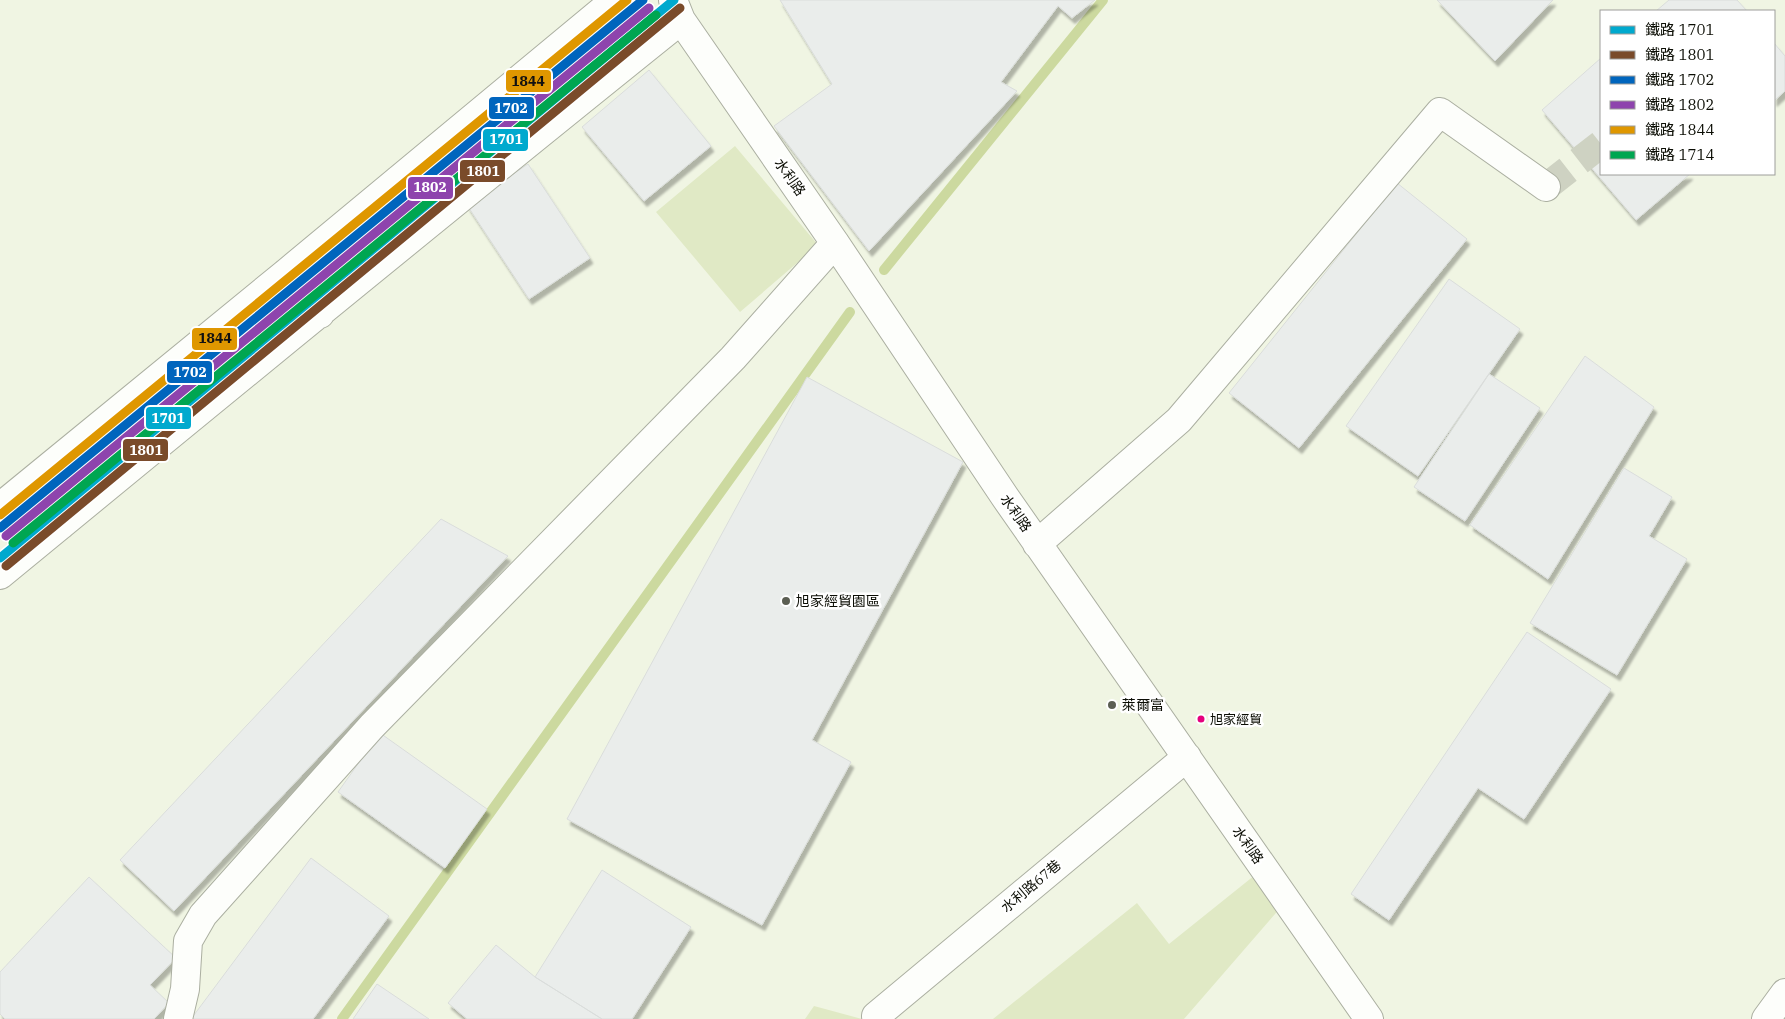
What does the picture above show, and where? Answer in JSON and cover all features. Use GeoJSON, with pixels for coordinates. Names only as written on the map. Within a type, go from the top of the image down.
{"type":"FeatureCollection","features":[{"type":"Feature","properties":{"kind":"street"},"geometry":{"type":"LineString","coordinates":[[0,506],[286,273],[615,0]]}},
{"type":"Feature","properties":{"kind":"street"},"geometry":{"type":"LineString","coordinates":[[0,575],[320,314],[677,10]]}},
{"type":"Feature","properties":{"kind":"street","name":"水利路"},"geometry":{"type":"LineString","coordinates":[[677,10],[1037,544],[1369,1019]]}},
{"type":"Feature","properties":{"kind":"street"},"geometry":{"type":"LineString","coordinates":[[1037,544],[1179,420],[1440,112],[1546,187]]}},
{"type":"Feature","properties":{"kind":"street"},"geometry":{"type":"LineString","coordinates":[[398,180],[397,190],[404,207],[412,214],[421,218],[432,219]]}},
{"type":"Feature","properties":{"kind":"street"},"geometry":{"type":"LineString","coordinates":[[178,1019],[185,989],[188,941],[203,915],[372,726],[733,358],[835,242]]}},
{"type":"Feature","properties":{"kind":"street"},"geometry":{"type":"LineString","coordinates":[[286,273],[305,279],[312,284],[318,294],[320,314]]}},
{"type":"Feature","properties":{"kind":"street"},"geometry":{"type":"LineString","coordinates":[[26,486],[27,504],[32,512],[40,518],[61,525]]}},
{"type":"Feature","properties":{"kind":"street","name":"水利路67巷"},"geometry":{"type":"LineString","coordinates":[[876,1016],[1186,757]]}},
{"type":"Feature","properties":{"kind":"street"},"geometry":{"type":"LineString","coordinates":[[1766,1019],[1785,993]]}},
{"type":"Feature","properties":{"kind":"green space"},"geometry":{"type":"Polygon","coordinates":[[[735,146],[818,245],[740,312],[656,212],[735,146]]]}},
{"type":"Feature","properties":{"kind":"green space"},"geometry":{"type":"Polygon","coordinates":[[[271,292],[297,324],[85,496],[60,465],[271,292]]]}},
{"type":"Feature","properties":{"kind":"green space"},"geometry":{"type":"Polygon","coordinates":[[[1260,871],[1282,906],[1184,1019],[993,1019],[1137,903],[1169,944],[1260,871]]]}},
{"type":"Feature","properties":{"kind":"green space"},"geometry":{"type":"Polygon","coordinates":[[[814,1006],[862,1019],[805,1019],[814,1006]]]}},
{"type":"Feature","properties":{"kind":"building"},"geometry":{"type":"Polygon","coordinates":[[[780,0],[1095,0],[1072,18],[1058,6],[1001,82],[1017,91],[869,251],[774,126],[832,84],[780,0]]]}},
{"type":"Feature","properties":{"kind":"building"},"geometry":{"type":"Polygon","coordinates":[[[1437,0],[1553,0],[1495,61],[1437,0]]]}},
{"type":"Feature","properties":{"kind":"building"},"geometry":{"type":"Polygon","coordinates":[[[1669,0],[1737,0],[1746,10],[1657,10],[1669,0]]]}},
{"type":"Feature","properties":{"kind":"building"},"geometry":{"type":"Polygon","coordinates":[[[1775,44],[1785,56],[1785,91],[1775,100],[1775,44]]]}},
{"type":"Feature","properties":{"kind":"building"},"geometry":{"type":"Polygon","coordinates":[[[1600,59],[1600,175],[1689,175],[1636,220],[1542,110],[1600,59]]]}},
{"type":"Feature","properties":{"kind":"building"},"geometry":{"type":"Polygon","coordinates":[[[649,70],[711,146],[644,201],[582,127],[649,70]]]}},
{"type":"Feature","properties":{"kind":"building"},"geometry":{"type":"Polygon","coordinates":[[[528,164],[590,258],[529,299],[467,205],[528,164]]]}},
{"type":"Feature","properties":{"kind":"building"},"geometry":{"type":"Polygon","coordinates":[[[1397,183],[1467,239],[1299,448],[1229,393],[1397,183]]]}},
{"type":"Feature","properties":{"kind":"building"},"geometry":{"type":"Polygon","coordinates":[[[1449,279],[1520,329],[1418,476],[1346,426],[1449,279]]]}},
{"type":"Feature","properties":{"kind":"building"},"geometry":{"type":"Polygon","coordinates":[[[1585,356],[1654,407],[1548,579],[1470,525],[1585,356]]]}},
{"type":"Feature","properties":{"kind":"building"},"geometry":{"type":"Polygon","coordinates":[[[1489,374],[1540,408],[1465,521],[1414,487],[1489,374]]]}},
{"type":"Feature","properties":{"kind":"building","name":"旭家經貿園區"},"geometry":{"type":"Polygon","coordinates":[[[807,377],[963,462],[812,740],[851,762],[762,925],[567,819],[807,377]]]}},
{"type":"Feature","properties":{"kind":"building"},"geometry":{"type":"Polygon","coordinates":[[[1624,468],[1672,497],[1649,536],[1687,559],[1617,675],[1530,623],[1624,468]]]}},
{"type":"Feature","properties":{"kind":"building"},"geometry":{"type":"Polygon","coordinates":[[[441,519],[508,556],[174,911],[120,860],[441,519]]]}},
{"type":"Feature","properties":{"kind":"building"},"geometry":{"type":"Polygon","coordinates":[[[1527,632],[1611,689],[1524,819],[1478,788],[1389,920],[1351,894],[1527,632]]]}},
{"type":"Feature","properties":{"kind":"building"},"geometry":{"type":"Polygon","coordinates":[[[380,733],[487,809],[445,868],[338,792],[380,733]]]}},
{"type":"Feature","properties":{"kind":"building"},"geometry":{"type":"Polygon","coordinates":[[[311,858],[389,916],[313,1019],[191,1019],[311,858]]]}},
{"type":"Feature","properties":{"kind":"building"},"geometry":{"type":"Polygon","coordinates":[[[602,870],[691,927],[632,1019],[602,1019],[535,977],[602,870]]]}},
{"type":"Feature","properties":{"kind":"building"},"geometry":{"type":"Polygon","coordinates":[[[89,877],[176,958],[150,985],[169,1003],[154,1019],[5,1019],[0,1014],[0,972],[89,877]]]}},
{"type":"Feature","properties":{"kind":"building"},"geometry":{"type":"Polygon","coordinates":[[[496,945],[535,977],[602,1019],[467,1019],[448,1003],[496,945]]]}},
{"type":"Feature","properties":{"kind":"building"},"geometry":{"type":"Polygon","coordinates":[[[377,984],[429,1019],[353,1019],[377,984]]]}},
{"type":"Feature","properties":{"kind":"waterway"},"geometry":{"type":"LineString","coordinates":[[884,270],[1103,0]]}},
{"type":"Feature","properties":{"kind":"waterway"},"geometry":{"type":"LineString","coordinates":[[342,1019],[850,312]]}},
{"type":"Feature","properties":{"kind":"tunnel"},"geometry":{"type":"LineString","coordinates":[[1546,187],[1600,145]]}},
{"type":"Feature","properties":{"kind":"rail line","name":"1844"},"geometry":{"type":"LineString","coordinates":[[0,515],[627,0]]}},
{"type":"Feature","properties":{"kind":"rail line","name":"1702"},"geometry":{"type":"LineString","coordinates":[[0,528],[643,0]]}},
{"type":"Feature","properties":{"kind":"rail line","name":"1701"},"geometry":{"type":"LineString","coordinates":[[0,558],[674,0]]}},
{"type":"Feature","properties":{"kind":"rail line","name":"1802"},"geometry":{"type":"LineString","coordinates":[[6,536],[649,8]]}},
{"type":"Feature","properties":{"kind":"rail line","name":"1801"},"geometry":{"type":"LineString","coordinates":[[6,566],[680,8]]}},
{"type":"Feature","properties":{"kind":"rail line","name":"1714"},"geometry":{"type":"LineString","coordinates":[[13,543],[656,15]]}},
{"type":"Feature","properties":{"kind":"place","name":"旭家經貿園區"},"geometry":{"type":"Point","coordinates":[786,601]}},
{"type":"Feature","properties":{"kind":"place","name":"萊爾富"},"geometry":{"type":"Point","coordinates":[1112,705]}},
{"type":"Feature","properties":{"kind":"place","name":"旭家經貿"},"geometry":{"type":"Point","coordinates":[1201,719]}}]}
